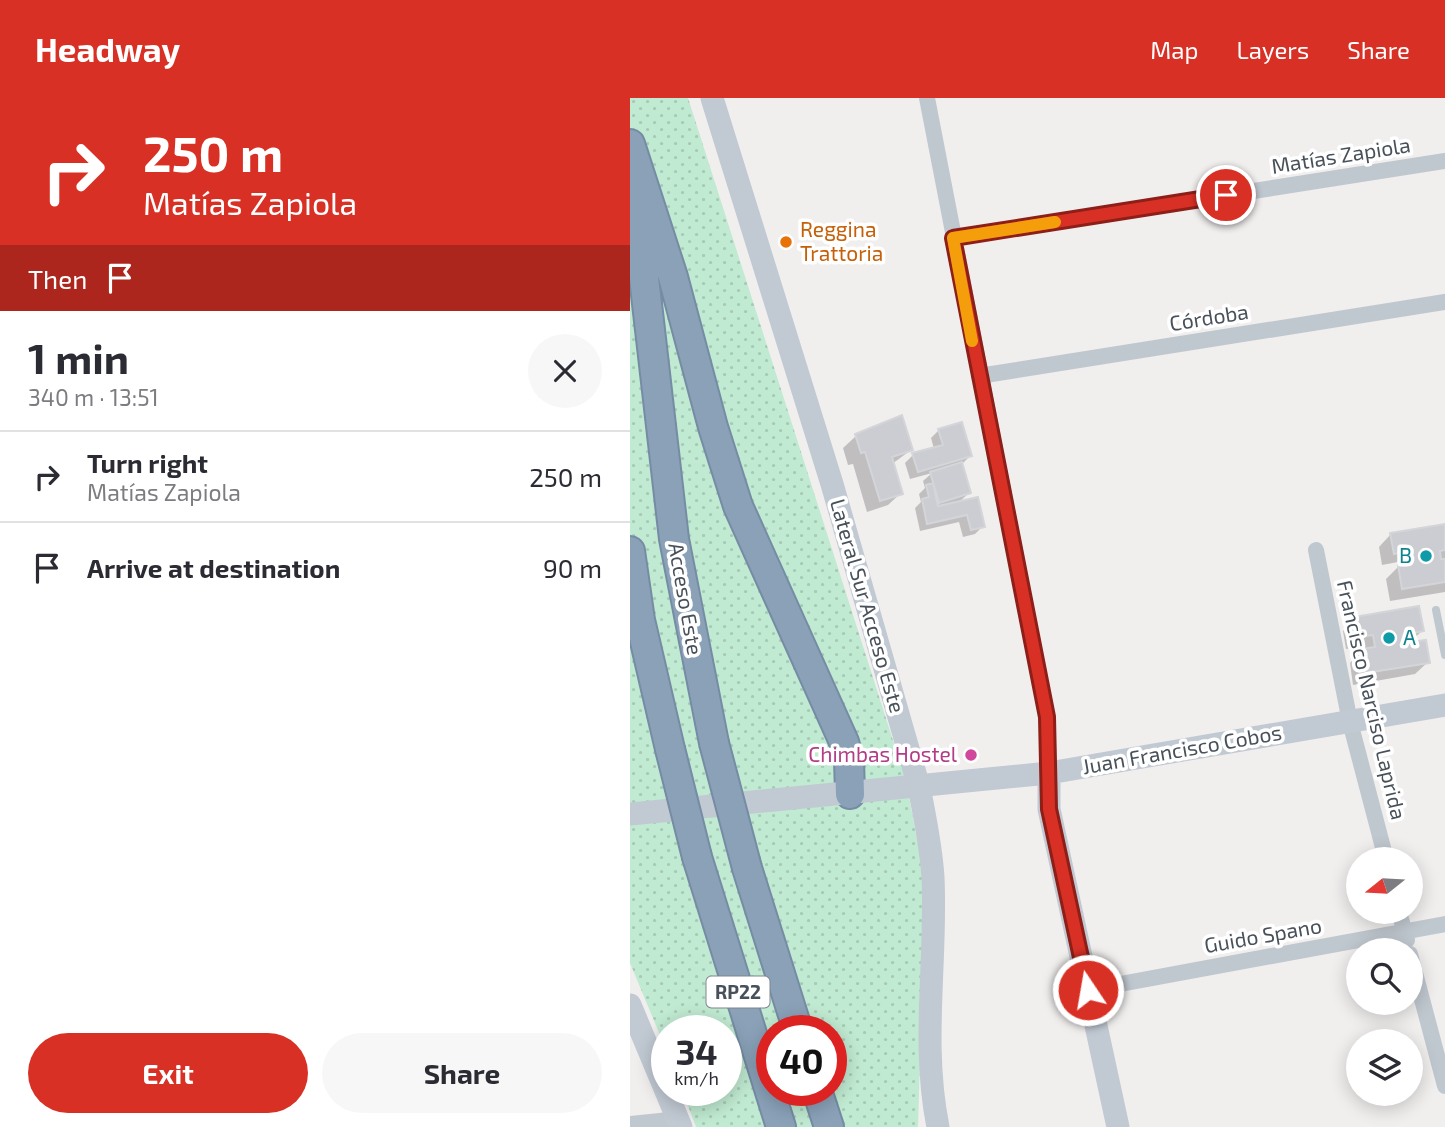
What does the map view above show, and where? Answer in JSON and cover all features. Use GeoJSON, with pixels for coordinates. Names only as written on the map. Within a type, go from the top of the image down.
{"type":"FeatureCollection","features":[{"type":"Feature","properties":{"kind":"highway"},"geometry":{"type":"LineString","coordinates":[[630,144],[673,277],[738,506],[844,742],[849,759],[850,793]]}},
{"type":"Feature","properties":{"kind":"highway","name":"Acceso Este"},"geometry":{"type":"LineString","coordinates":[[630,157],[674,539],[714,743],[747,868],[793,1015]]}},
{"type":"Feature","properties":{"kind":"highway","name":"RP22"},"geometry":{"type":"LineString","coordinates":[[630,551],[640,620],[697,857],[779,1127]]}},
{"type":"Feature","properties":{"kind":"highway"},"geometry":{"type":"LineString","coordinates":[[630,586],[640,620]]}},
{"type":"Feature","properties":{"kind":"highway"},"geometry":{"type":"LineString","coordinates":[[822,1106],[829,1127]]}},
{"type":"Feature","properties":{"kind":"street","name":"Lateral Sur Acceso Este"},"geometry":{"type":"LineString","coordinates":[[712,98],[832,484],[919,787],[929,838],[933,878],[928,1046],[938,1127]]}},
{"type":"Feature","properties":{"kind":"street"},"geometry":{"type":"LineString","coordinates":[[927,98],[1047,717],[1049,809],[1118,1127]]}},
{"type":"Feature","properties":{"kind":"street","name":"Matías Zapiola"},"geometry":{"type":"LineString","coordinates":[[953,238],[1445,161]]}},
{"type":"Feature","properties":{"kind":"street","name":"Córdoba"},"geometry":{"type":"LineString","coordinates":[[979,376],[1445,302]]}},
{"type":"Feature","properties":{"kind":"street","name":"Francisco Narciso Laprida"},"geometry":{"type":"LineString","coordinates":[[1316,550],[1350,722],[1383,847]]}},
{"type":"Feature","properties":{"kind":"street","name":"Juan Francisco Cobos"},"geometry":{"type":"LineString","coordinates":[[630,814],[1049,773],[1445,705]]}},
{"type":"Feature","properties":{"kind":"street"},"geometry":{"type":"LineString","coordinates":[[1403,924],[1406,938]]}},
{"type":"Feature","properties":{"kind":"street","name":"Guido Spano"},"geometry":{"type":"LineString","coordinates":[[1088,990],[1445,924]]}},
{"type":"Feature","properties":{"kind":"street"},"geometry":{"type":"LineString","coordinates":[[1423,996],[1442,1060],[1445,1086]]}},
{"type":"Feature","properties":{"kind":"street"},"geometry":{"type":"LineString","coordinates":[[630,1005],[680,1123],[630,1124]]}},
{"type":"Feature","properties":{"kind":"lane"},"geometry":{"type":"LineString","coordinates":[[1436,610],[1445,654]]}},
{"type":"Feature","properties":{"kind":"green space"},"geometry":{"type":"Polygon","coordinates":[[[630,98],[688,98],[906,781],[925,882],[918,1127],[696,1127],[688,1106],[742,1106],[742,1015],[652,1015],[630,963],[630,98]]]}},
{"type":"Feature","properties":{"kind":"building"},"geometry":{"type":"Polygon","coordinates":[[[902,415],[913,450],[892,457],[903,494],[880,501],[865,452],[861,453],[855,434],[902,415]]]}},
{"type":"Feature","properties":{"kind":"building"},"geometry":{"type":"Polygon","coordinates":[[[962,422],[972,456],[918,472],[912,453],[943,445],[938,429],[962,422]]]}},
{"type":"Feature","properties":{"kind":"building"},"geometry":{"type":"Polygon","coordinates":[[[962,462],[971,493],[939,503],[930,472],[962,462]]]}},
{"type":"Feature","properties":{"kind":"building"},"geometry":{"type":"Polygon","coordinates":[[[933,483],[938,506],[978,497],[985,527],[971,530],[967,515],[927,524],[922,499],[929,497],[926,485],[933,483]]]}},
{"type":"Feature","properties":{"kind":"building","name":"B"},"geometry":{"type":"Polygon","coordinates":[[[1445,524],[1445,550],[1440,551],[1441,559],[1445,559],[1445,582],[1402,589],[1398,565],[1412,563],[1410,551],[1394,554],[1390,533],[1445,524]]]}},
{"type":"Feature","properties":{"kind":"building","name":"A"},"geometry":{"type":"Polygon","coordinates":[[[1419,606],[1424,631],[1403,635],[1405,643],[1426,640],[1430,663],[1365,673],[1361,649],[1375,647],[1373,635],[1358,637],[1354,617],[1419,606]]]}},
{"type":"Feature","properties":{"kind":"slow traffic"},"geometry":{"type":"LineString","coordinates":[[972,341],[953,238],[1055,222]]}},
{"type":"Feature","properties":{"kind":"place","name":"Reggina Trattoria"},"geometry":{"type":"Point","coordinates":[786,242]}},
{"type":"Feature","properties":{"kind":"place","name":"B"},"geometry":{"type":"Point","coordinates":[1426,556]}},
{"type":"Feature","properties":{"kind":"place","name":"A"},"geometry":{"type":"Point","coordinates":[1389,638]}},
{"type":"Feature","properties":{"kind":"place","name":"Chimbas Hostel"},"geometry":{"type":"Point","coordinates":[971,755]}},
{"type":"Feature","properties":{"kind":"route"},"geometry":{"type":"LineString","coordinates":[[1088,990],[1049,809],[1050,746],[1047,717],[953,238],[1226,195]]}}]}
